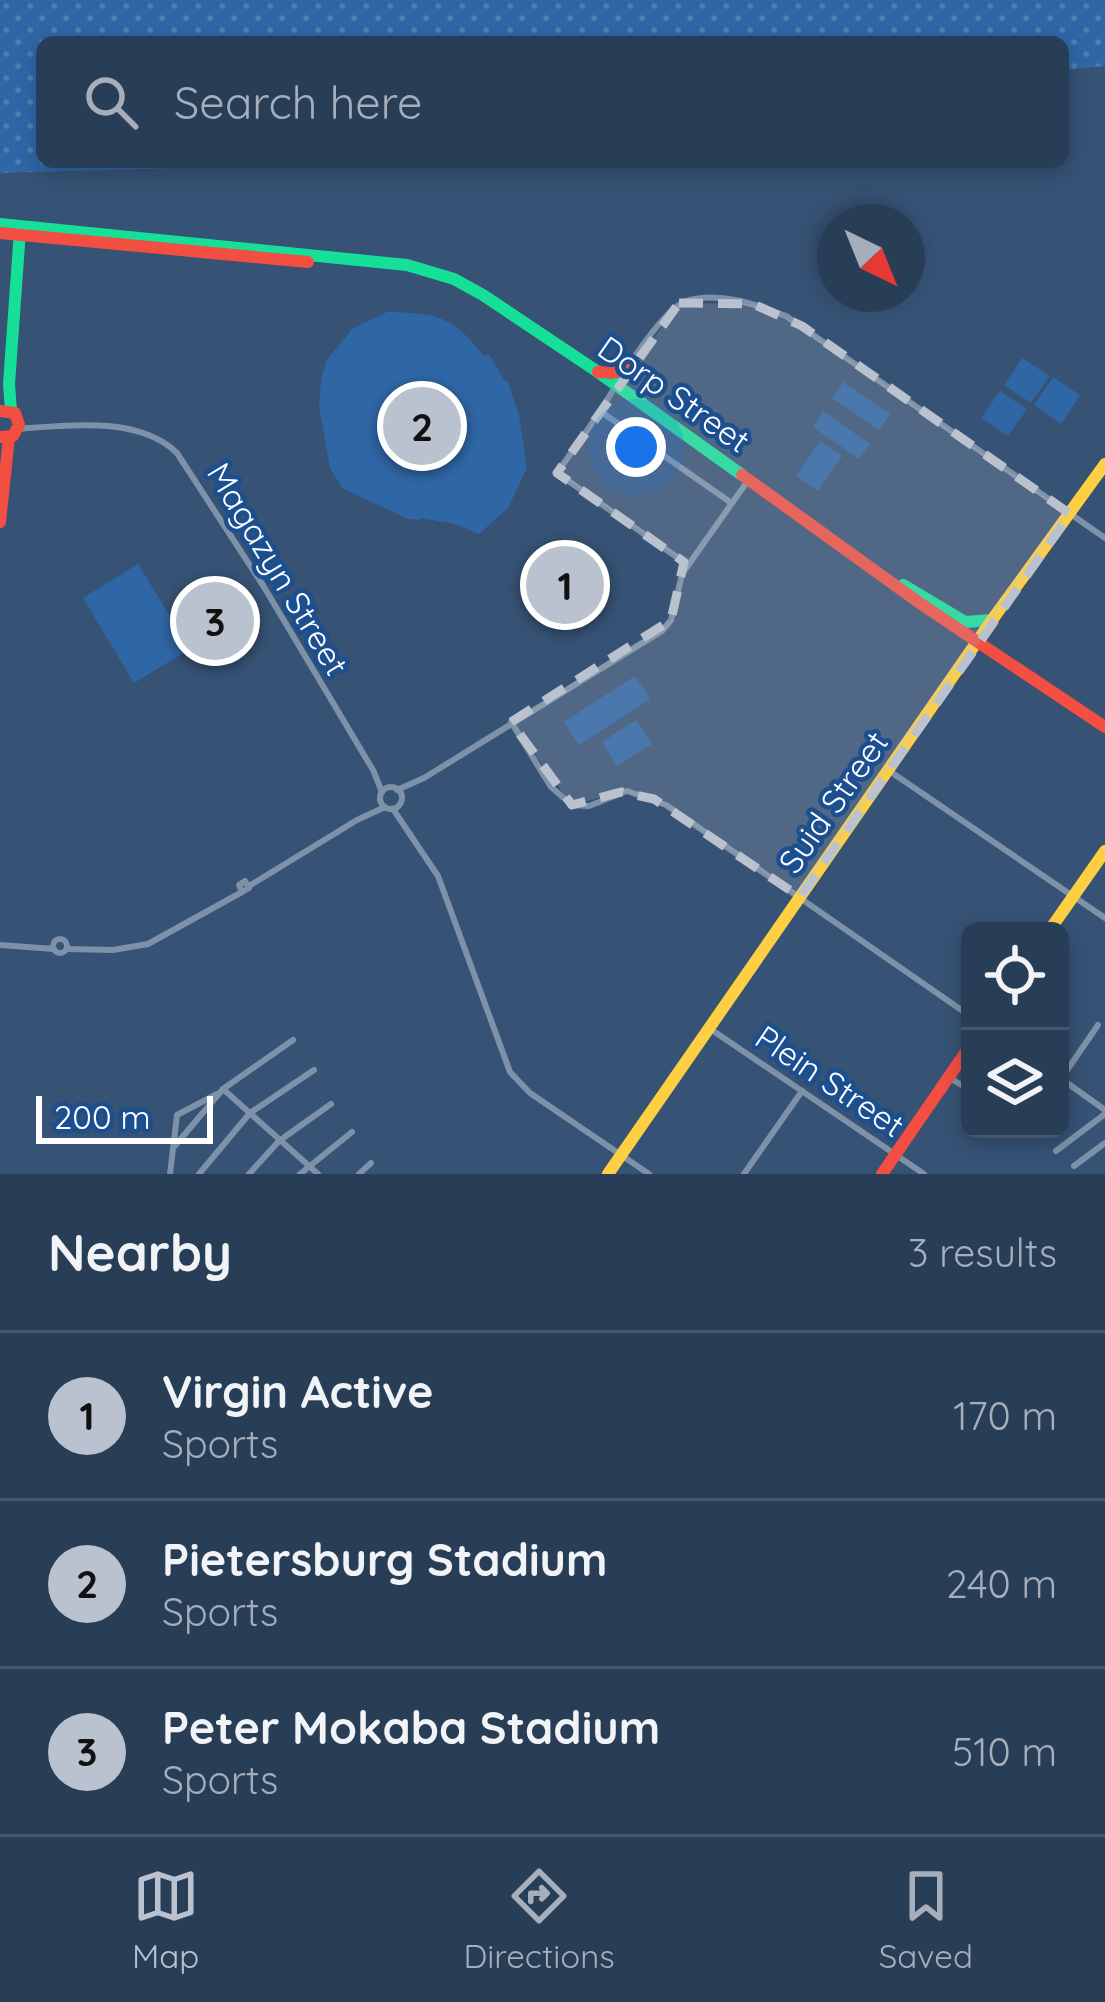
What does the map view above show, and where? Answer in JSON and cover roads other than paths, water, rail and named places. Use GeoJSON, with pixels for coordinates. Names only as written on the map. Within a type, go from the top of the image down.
{"type":"FeatureCollection","features":[{"type":"Feature","properties":{"kind":"street","name":"Dorp Street"},"geometry":{"type":"LineString","coordinates":[[0,228],[266,259],[416,269],[454,279],[598,372],[1105,728]]}},
{"type":"Feature","properties":{"kind":"street"},"geometry":{"type":"LineString","coordinates":[[0,522],[20,231]]}},
{"type":"Feature","properties":{"kind":"street"},"geometry":{"type":"LineString","coordinates":[[688,566],[557,472],[663,320],[680,303],[712,298],[754,304],[786,316],[1105,538]]}},
{"type":"Feature","properties":{"kind":"street"},"geometry":{"type":"LineString","coordinates":[[598,372],[630,366]]}},
{"type":"Feature","properties":{"kind":"street"},"geometry":{"type":"LineString","coordinates":[[600,411],[730,502]]}},
{"type":"Feature","properties":{"kind":"street","name":"Magazyn Street"},"geometry":{"type":"LineString","coordinates":[[7,424],[128,428],[161,439],[177,453],[264,587],[446,892],[510,1072],[530,1094],[649,1174]]}},
{"type":"Feature","properties":{"kind":"street","name":"Suid Street"},"geometry":{"type":"LineString","coordinates":[[608,1174],[1105,464]]}},
{"type":"Feature","properties":{"kind":"street"},"geometry":{"type":"LineString","coordinates":[[0,945],[54,946],[60,953],[67,946],[113,950],[148,944],[658,634],[671,620],[679,581],[748,479]]}},
{"type":"Feature","properties":{"kind":"street","name":"Dorp Street"},"geometry":{"type":"LineString","coordinates":[[892,581],[965,622],[992,620]]}},
{"type":"Feature","properties":{"kind":"street"},"geometry":{"type":"LineString","coordinates":[[511,722],[551,787],[572,806],[589,806],[621,792],[654,799],[961,1010]]}},
{"type":"Feature","properties":{"kind":"street"},"geometry":{"type":"LineString","coordinates":[[888,770],[1105,918]]}},
{"type":"Feature","properties":{"kind":"street"},"geometry":{"type":"LineString","coordinates":[[1055,922],[1105,851]]}},
{"type":"Feature","properties":{"kind":"street"},"geometry":{"type":"LineString","coordinates":[[1069,1067],[1098,1025]]}},
{"type":"Feature","properties":{"kind":"street","name":"Plein Street"},"geometry":{"type":"LineString","coordinates":[[709,1028],[924,1174]]}},
{"type":"Feature","properties":{"kind":"street"},"geometry":{"type":"LineString","coordinates":[[170,1174],[179,1112],[222,1091],[293,1040]]}},
{"type":"Feature","properties":{"kind":"street"},"geometry":{"type":"LineString","coordinates":[[882,1174],[961,1059]]}},
{"type":"Feature","properties":{"kind":"street"},"geometry":{"type":"LineString","coordinates":[[199,1174],[250,1112],[314,1070]]}},
{"type":"Feature","properties":{"kind":"street"},"geometry":{"type":"LineString","coordinates":[[948,1077],[961,1085]]}},
{"type":"Feature","properties":{"kind":"street"},"geometry":{"type":"LineString","coordinates":[[1056,1151],[1105,1112],[1069,1085]]}},
{"type":"Feature","properties":{"kind":"street"},"geometry":{"type":"LineString","coordinates":[[744,1174],[802,1090]]}},
{"type":"Feature","properties":{"kind":"street"},"geometry":{"type":"LineString","coordinates":[[222,1091],[318,1174]]}},
{"type":"Feature","properties":{"kind":"street"},"geometry":{"type":"LineString","coordinates":[[173,1148],[222,1091]]}},
{"type":"Feature","properties":{"kind":"street"},"geometry":{"type":"LineString","coordinates":[[249,1174],[279,1141],[331,1104]]}},
{"type":"Feature","properties":{"kind":"street"},"geometry":{"type":"LineString","coordinates":[[300,1174],[352,1132]]}},
{"type":"Feature","properties":{"kind":"street"},"geometry":{"type":"LineString","coordinates":[[1074,1166],[1105,1143]]}},
{"type":"Feature","properties":{"kind":"street"},"geometry":{"type":"LineString","coordinates":[[359,1174],[371,1163]]}},
{"type":"Feature","properties":{"kind":"place","name":"Pietersburg Stadium"},"geometry":{"type":"Point","coordinates":[422,426]}},
{"type":"Feature","properties":{"kind":"place","name":"Virgin Active"},"geometry":{"type":"Point","coordinates":[565,585]}},
{"type":"Feature","properties":{"kind":"place","name":"Peter Mokaba Stadium"},"geometry":{"type":"Point","coordinates":[215,621]}}]}
